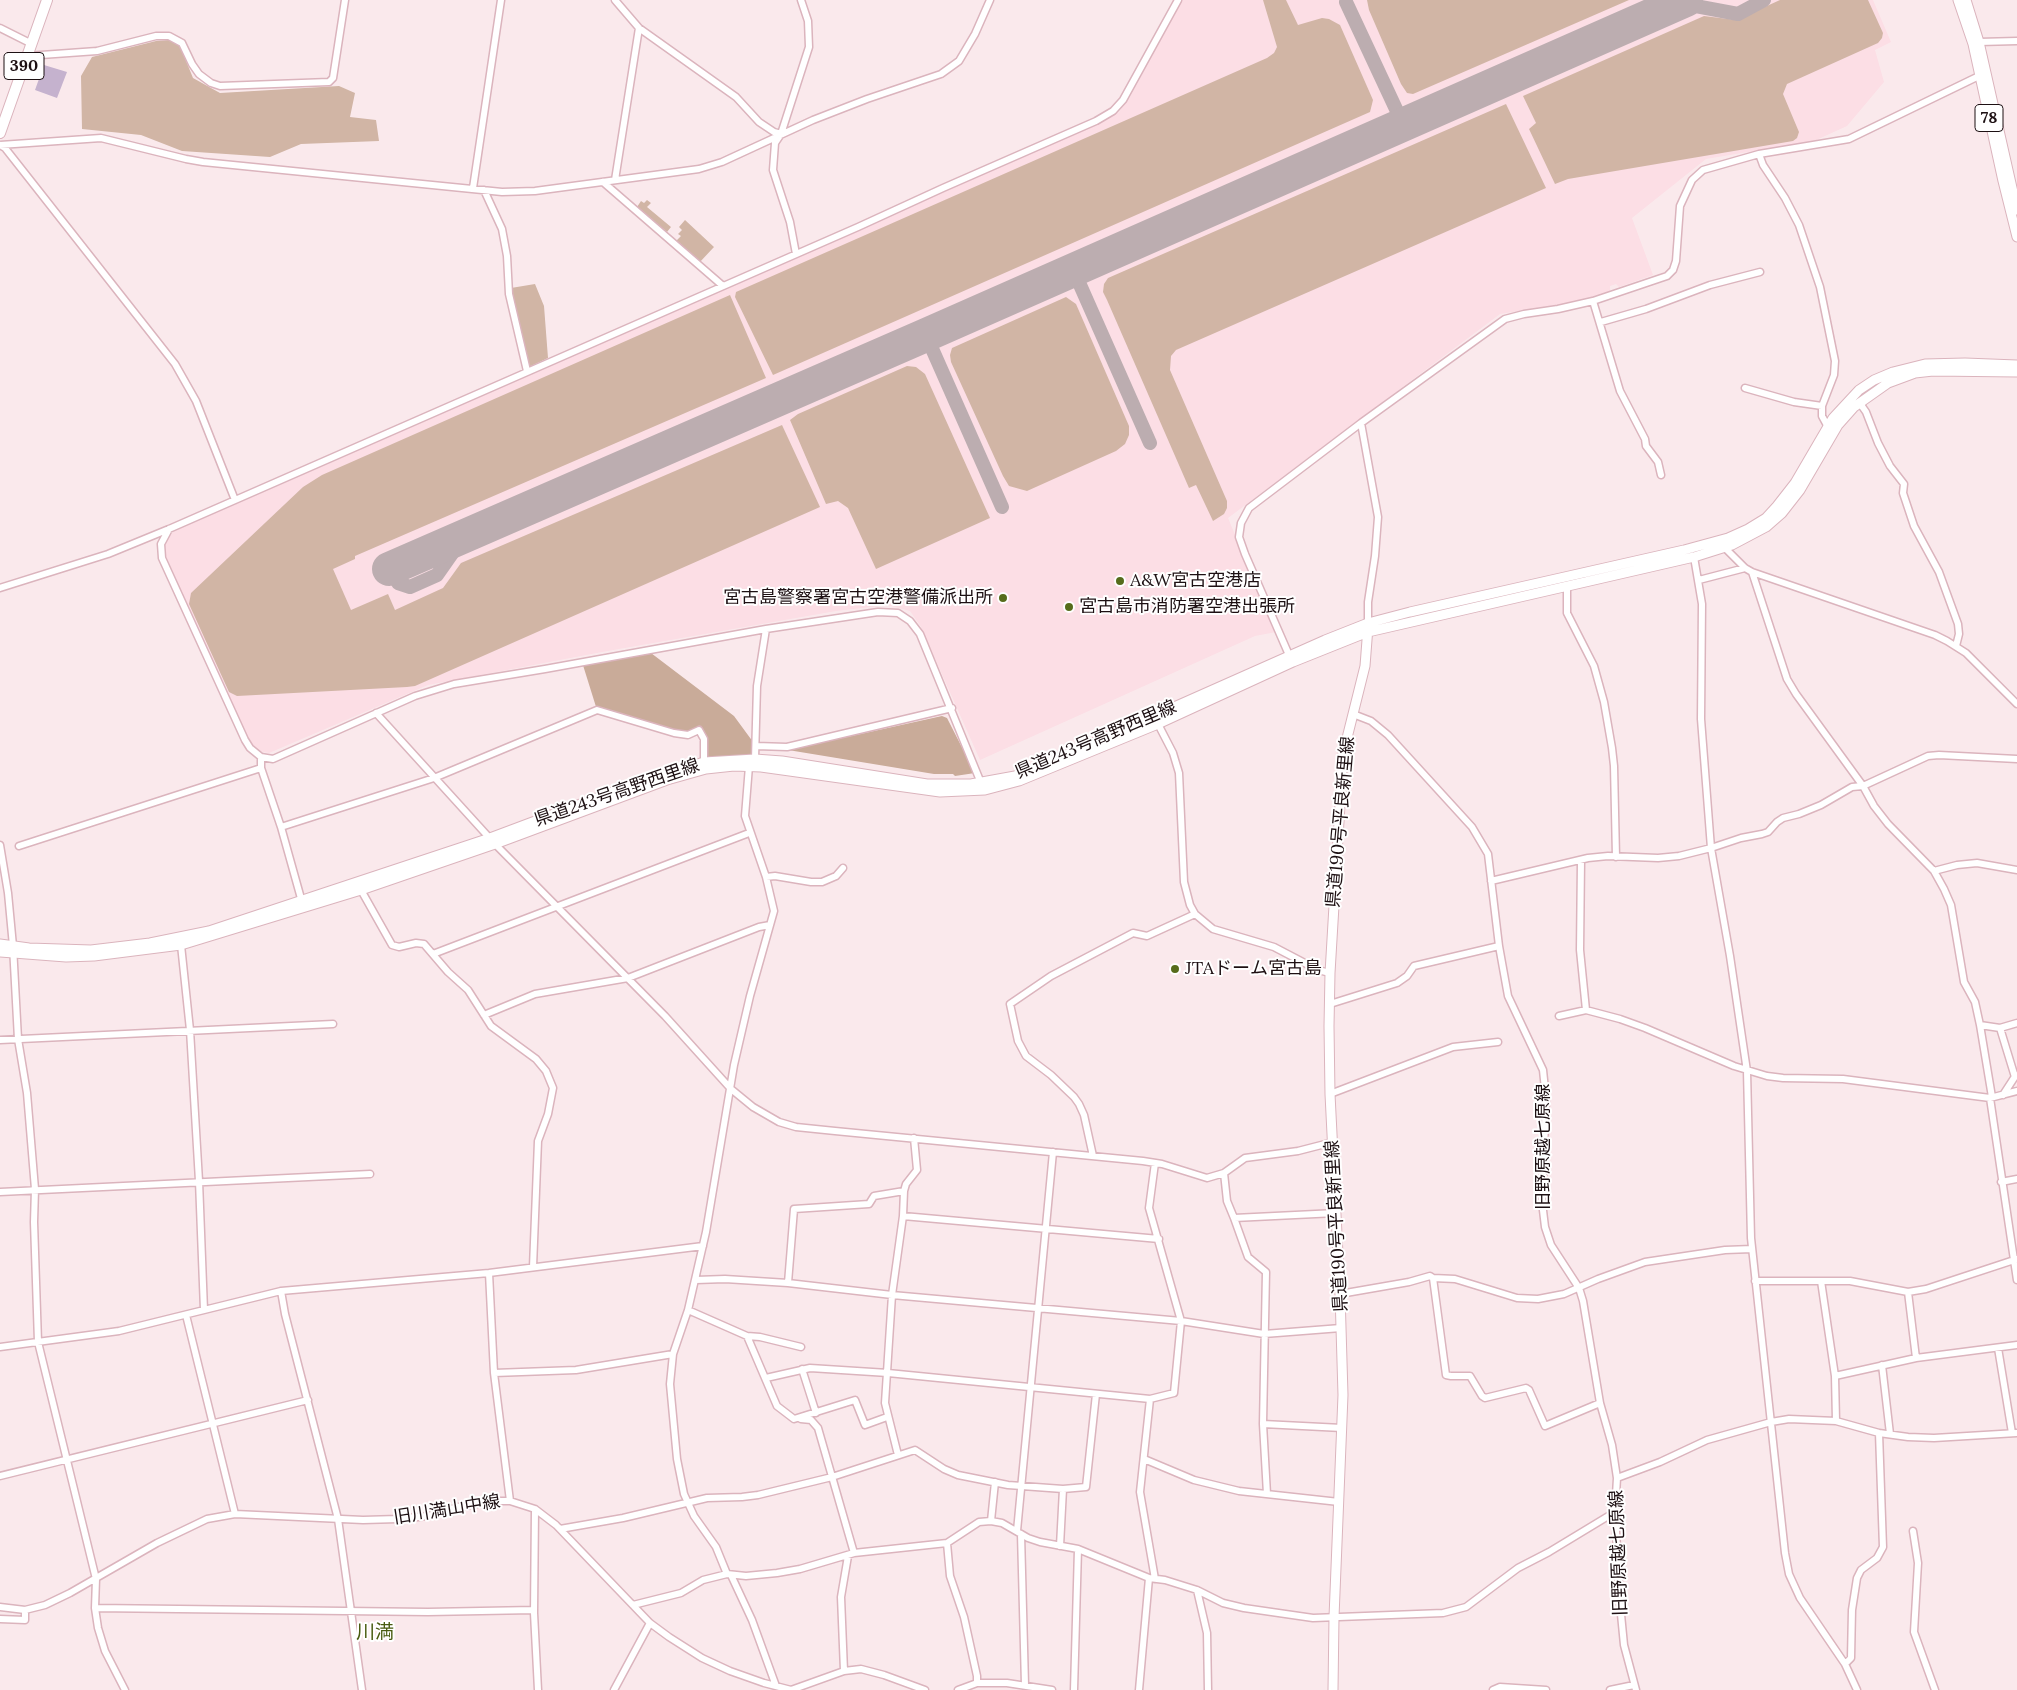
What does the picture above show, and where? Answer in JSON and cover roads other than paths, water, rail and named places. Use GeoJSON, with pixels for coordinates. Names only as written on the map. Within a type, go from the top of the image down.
{"type":"FeatureCollection","features":[{"type":"Feature","properties":{"kind":"highway","name":"390"},"geometry":{"type":"LineString","coordinates":[[0,132],[30,43],[47,0]]}},
{"type":"Feature","properties":{"kind":"main road","name":"78"},"geometry":{"type":"LineString","coordinates":[[1958,0],[1973,44],[2017,237]]}},
{"type":"Feature","properties":{"kind":"main road","name":"78"},"geometry":{"type":"LineString","coordinates":[[1966,0],[1980,42],[2017,210]]}},
{"type":"Feature","properties":{"kind":"main road"},"geometry":{"type":"LineString","coordinates":[[1368,627],[1694,557],[1722,545],[1766,518],[1778,506],[1795,483],[1828,427],[1846,403],[1859,390],[1874,380],[1909,366],[1943,363],[2017,365]]}},
{"type":"Feature","properties":{"kind":"main road"},"geometry":{"type":"LineString","coordinates":[[1368,627],[1410,612],[1722,545],[1750,537],[1766,527],[1792,503],[1838,425],[1859,402],[1888,383],[1915,373],[1946,370],[2017,372]]}},
{"type":"Feature","properties":{"kind":"main road","name":"県道243号高野西里線"},"geometry":{"type":"LineString","coordinates":[[0,952],[13,950],[91,950],[160,942],[209,931],[361,890],[644,781],[704,762],[752,763],[927,784],[981,783],[1015,776],[1289,655],[1368,627]]}},
{"type":"Feature","properties":{"kind":"main road","name":"県道243号高野西里線"},"geometry":{"type":"LineString","coordinates":[[0,944],[13,950],[94,956],[181,945],[685,774],[718,767],[752,763],[927,791],[970,792],[1020,781],[1158,724],[1368,627]]}},
{"type":"Feature","properties":{"kind":"main road","name":"県道190号平良新里線"},"geometry":{"type":"LineString","coordinates":[[1333,1690],[1343,1361],[1330,1094],[1330,973],[1343,763],[1347,736],[1365,666],[1368,627]]}},
{"type":"Feature","properties":{"kind":"street"},"geometry":{"type":"LineString","coordinates":[[27,56],[97,50],[156,36],[169,36],[182,43],[192,64],[200,74],[211,83],[220,86],[329,82],[333,78],[344,0]]}},
{"type":"Feature","properties":{"kind":"street"},"geometry":{"type":"LineString","coordinates":[[473,188],[501,0]]}},
{"type":"Feature","properties":{"kind":"street"},"geometry":{"type":"LineString","coordinates":[[615,0],[639,28],[736,97],[759,122],[774,132],[781,134]]}},
{"type":"Feature","properties":{"kind":"street"},"geometry":{"type":"LineString","coordinates":[[796,254],[790,222],[773,170],[775,143],[781,134],[809,47],[808,21],[802,0]]}},
{"type":"Feature","properties":{"kind":"street"},"geometry":{"type":"LineString","coordinates":[[0,145],[101,138],[203,162],[484,190],[519,192],[603,182],[712,166],[781,134],[867,99],[941,74],[960,61],[975,34],[990,0]]}},
{"type":"Feature","properties":{"kind":"street"},"geometry":{"type":"LineString","coordinates":[[0,588],[108,554],[169,529],[1082,127],[1113,111],[1127,94],[1178,0]]}},
{"type":"Feature","properties":{"kind":"street"},"geometry":{"type":"LineString","coordinates":[[0,28],[20,36],[30,43]]}},
{"type":"Feature","properties":{"kind":"street"},"geometry":{"type":"LineString","coordinates":[[615,180],[639,28]]}},
{"type":"Feature","properties":{"kind":"street"},"geometry":{"type":"LineString","coordinates":[[1980,42],[2017,41]]}},
{"type":"Feature","properties":{"kind":"street"},"geometry":{"type":"LineString","coordinates":[[1289,655],[1239,537],[1241,524],[1249,508],[1361,423],[1505,319],[1593,301],[1667,276],[1673,270],[1676,261],[1680,206],[1692,180],[1703,170],[1759,154],[1849,139],[1979,76]]}},
{"type":"Feature","properties":{"kind":"street"},"geometry":{"type":"LineString","coordinates":[[0,145],[5,148],[175,364],[196,401],[235,500]]}},
{"type":"Feature","properties":{"kind":"street"},"geometry":{"type":"LineString","coordinates":[[1759,154],[1763,165],[1786,198],[1800,225],[1820,287],[1835,361],[1834,375],[1822,406],[1822,416],[1828,427]]}},
{"type":"Feature","properties":{"kind":"street"},"geometry":{"type":"LineString","coordinates":[[603,182],[723,286]]}},
{"type":"Feature","properties":{"kind":"street"},"geometry":{"type":"LineString","coordinates":[[484,190],[502,229],[509,294],[527,371]]}},
{"type":"Feature","properties":{"kind":"street"},"geometry":{"type":"LineString","coordinates":[[1601,322],[1646,309],[1710,286],[1760,272]]}},
{"type":"Feature","properties":{"kind":"street"},"geometry":{"type":"LineString","coordinates":[[1593,301],[1601,322],[1620,391],[1646,439],[1646,446],[1658,462],[1661,475]]}},
{"type":"Feature","properties":{"kind":"street"},"geometry":{"type":"LineString","coordinates":[[1745,388],[1794,402],[1822,406]]}},
{"type":"Feature","properties":{"kind":"street"},"geometry":{"type":"LineString","coordinates":[[1859,402],[1866,412],[1878,443],[1890,466],[1904,484],[1903,493],[1914,526],[1939,572],[1958,624],[1959,634],[1956,646]]}},
{"type":"Feature","properties":{"kind":"street"},"geometry":{"type":"LineString","coordinates":[[1361,423],[1378,517],[1376,556],[1368,602],[1368,627]]}},
{"type":"Feature","properties":{"kind":"street"},"geometry":{"type":"LineString","coordinates":[[169,529],[161,544],[162,558],[245,740],[250,748],[261,757],[273,759],[415,696],[454,684],[766,629],[878,612],[898,613],[910,621],[920,634],[952,708],[981,783]]}},
{"type":"Feature","properties":{"kind":"street"},"geometry":{"type":"LineString","coordinates":[[1722,545],[1745,568],[1752,572],[1935,635],[1956,646],[1966,653],[2017,704]]}},
{"type":"Feature","properties":{"kind":"street"},"geometry":{"type":"LineString","coordinates":[[1694,557],[1702,604],[1701,719],[1712,848],[1747,1071],[1752,1249],[1785,1553],[1789,1574],[1800,1598],[1845,1664],[1857,1690]]}},
{"type":"Feature","properties":{"kind":"street"},"geometry":{"type":"LineString","coordinates":[[1699,580],[1745,568]]}},
{"type":"Feature","properties":{"kind":"street"},"geometry":{"type":"LineString","coordinates":[[1752,572],[1787,679],[1810,714],[1864,786],[1874,806],[1888,824],[1934,871],[1951,905],[1964,982],[1975,1002],[1987,1056],[2001,1182],[2017,1280]]}},
{"type":"Feature","properties":{"kind":"street"},"geometry":{"type":"LineString","coordinates":[[1566,585],[1568,613],[1594,666],[1604,702],[1614,766],[1616,857]]}},
{"type":"Feature","properties":{"kind":"street"},"geometry":{"type":"LineString","coordinates":[[766,629],[757,686],[756,746],[745,816],[749,833],[753,839],[766,877],[774,910],[734,1065],[696,1280],[673,1354],[670,1384],[678,1459],[687,1503],[716,1547],[754,1625],[776,1686]]}},
{"type":"Feature","properties":{"kind":"street"},"geometry":{"type":"LineString","coordinates":[[756,746],[787,747],[952,708]]}},
{"type":"Feature","properties":{"kind":"street"},"geometry":{"type":"LineString","coordinates":[[281,828],[434,778],[597,710],[674,733],[688,735],[700,730],[704,739],[704,762]]}},
{"type":"Feature","properties":{"kind":"street"},"geometry":{"type":"LineString","coordinates":[[376,713],[492,841],[628,978],[700,1053],[731,1089],[764,1114],[779,1122],[796,1127],[1155,1163],[1206,1178],[1224,1173],[1245,1158],[1298,1151],[1333,1142]]}},
{"type":"Feature","properties":{"kind":"street","name":"旧野原越七原線"},"geometry":{"type":"LineString","coordinates":[[1353,714],[1371,721],[1388,735],[1472,828],[1488,854],[1499,946],[1508,996],[1543,1070],[1546,1100],[1542,1202],[1545,1227],[1550,1245],[1579,1288],[1583,1301],[1600,1403],[1612,1445],[1617,1478],[1615,1512],[1620,1604],[1624,1645],[1635,1688]]}},
{"type":"Feature","properties":{"kind":"street"},"geometry":{"type":"LineString","coordinates":[[1158,724],[1179,773],[1184,882],[1195,914],[1213,929],[1274,947],[1318,970],[1330,973]]}},
{"type":"Feature","properties":{"kind":"street"},"geometry":{"type":"LineString","coordinates":[[1491,881],[1581,860],[1608,856],[1668,857],[1712,848],[1740,838],[1768,832],[1783,818],[1821,805],[1852,787],[1864,786],[1928,756],[1939,754],[2017,760]]}},
{"type":"Feature","properties":{"kind":"street"},"geometry":{"type":"LineString","coordinates":[[261,757],[261,768],[281,828],[302,905]]}},
{"type":"Feature","properties":{"kind":"street"},"geometry":{"type":"LineString","coordinates":[[19,846],[261,768]]}},
{"type":"Feature","properties":{"kind":"street"},"geometry":{"type":"LineString","coordinates":[[433,954],[749,833]]}},
{"type":"Feature","properties":{"kind":"street"},"geometry":{"type":"LineString","coordinates":[[0,846],[8,892],[18,1039],[26,1093],[35,1189],[34,1222],[38,1342],[96,1579],[95,1608],[98,1628],[105,1651],[124,1690]]}},
{"type":"Feature","properties":{"kind":"street"},"geometry":{"type":"LineString","coordinates":[[1581,860],[1580,950],[1586,1010]]}},
{"type":"Feature","properties":{"kind":"street"},"geometry":{"type":"LineString","coordinates":[[1934,871],[1957,865],[1976,863],[2017,870]]}},
{"type":"Feature","properties":{"kind":"street"},"geometry":{"type":"LineString","coordinates":[[766,877],[775,876],[822,882],[836,876],[843,868]]}},
{"type":"Feature","properties":{"kind":"street"},"geometry":{"type":"LineString","coordinates":[[361,890],[392,945],[399,947],[416,943],[424,944],[448,972],[468,990],[491,1026],[536,1059],[546,1070],[552,1088],[548,1114],[538,1141],[532,1267]]}},
{"type":"Feature","properties":{"kind":"street"},"geometry":{"type":"LineString","coordinates":[[1094,1156],[1084,1115],[1079,1104],[1051,1075],[1026,1056],[1018,1041],[1010,1004],[1051,976],[1133,933],[1147,936],[1195,914]]}},
{"type":"Feature","properties":{"kind":"street"},"geometry":{"type":"LineString","coordinates":[[484,1016],[536,994],[628,978],[760,927],[770,925]]}},
{"type":"Feature","properties":{"kind":"street"},"geometry":{"type":"LineString","coordinates":[[181,945],[190,1030],[204,1310]]}},
{"type":"Feature","properties":{"kind":"street"},"geometry":{"type":"LineString","coordinates":[[1330,1004],[1397,983],[1407,976],[1414,966],[1499,946]]}},
{"type":"Feature","properties":{"kind":"street"},"geometry":{"type":"LineString","coordinates":[[1559,1016],[1586,1010],[1645,1028],[1747,1071],[1783,1078],[1843,1079],[1991,1098],[2017,1091]]}},
{"type":"Feature","properties":{"kind":"street"},"geometry":{"type":"LineString","coordinates":[[1980,1025],[2000,1028],[2017,1023]]}},
{"type":"Feature","properties":{"kind":"street"},"geometry":{"type":"LineString","coordinates":[[0,1040],[333,1024]]}},
{"type":"Feature","properties":{"kind":"street"},"geometry":{"type":"LineString","coordinates":[[2000,1028],[2016,1076],[2003,1094]]}},
{"type":"Feature","properties":{"kind":"street"},"geometry":{"type":"LineString","coordinates":[[1330,1094],[1453,1047],[1498,1042]]}},
{"type":"Feature","properties":{"kind":"street"},"geometry":{"type":"LineString","coordinates":[[898,1455],[887,1418],[885,1403],[892,1295],[903,1216],[904,1191],[906,1184],[917,1170],[914,1138]]}},
{"type":"Feature","properties":{"kind":"street"},"geometry":{"type":"LineString","coordinates":[[1025,1685],[1019,1532],[1053,1152]]}},
{"type":"Feature","properties":{"kind":"street"},"geometry":{"type":"LineString","coordinates":[[766,1378],[802,1369],[888,1373],[1150,1399],[1174,1393],[1181,1321],[1149,1208],[1155,1163]]}},
{"type":"Feature","properties":{"kind":"street"},"geometry":{"type":"LineString","coordinates":[[1224,1173],[1227,1201],[1248,1257],[1266,1272],[1263,1424],[1267,1494]]}},
{"type":"Feature","properties":{"kind":"street"},"geometry":{"type":"LineString","coordinates":[[0,1192],[370,1174]]}},
{"type":"Feature","properties":{"kind":"street"},"geometry":{"type":"LineString","coordinates":[[2001,1182],[2017,1179]]}},
{"type":"Feature","properties":{"kind":"street"},"geometry":{"type":"LineString","coordinates":[[788,1283],[794,1209],[869,1204],[874,1196],[904,1191]]}},
{"type":"Feature","properties":{"kind":"street"},"geometry":{"type":"LineString","coordinates":[[1234,1218],[1336,1213]]}},
{"type":"Feature","properties":{"kind":"street"},"geometry":{"type":"LineString","coordinates":[[903,1216],[1159,1240]]}},
{"type":"Feature","properties":{"kind":"street"},"geometry":{"type":"LineString","coordinates":[[0,1347],[119,1331],[281,1291],[489,1273],[702,1246]]}},
{"type":"Feature","properties":{"kind":"street"},"geometry":{"type":"LineString","coordinates":[[1340,1294],[1409,1282],[1430,1276],[1433,1278],[1455,1279],[1526,1300],[1552,1297],[1645,1262],[1724,1250],[1752,1249]]}},
{"type":"Feature","properties":{"kind":"street"},"geometry":{"type":"LineString","coordinates":[[1755,1281],[1850,1281],[1908,1292],[1926,1289],[2015,1259]]}},
{"type":"Feature","properties":{"kind":"street"},"geometry":{"type":"LineString","coordinates":[[489,1273],[494,1373],[510,1501]]}},
{"type":"Feature","properties":{"kind":"street"},"geometry":{"type":"LineString","coordinates":[[1433,1278],[1446,1375],[1470,1376],[1482,1396],[1486,1398],[1526,1388],[1529,1390],[1545,1426],[1600,1403]]}},
{"type":"Feature","properties":{"kind":"street"},"geometry":{"type":"LineString","coordinates":[[696,1280],[725,1279],[788,1283],[892,1295],[1181,1321],[1264,1334],[1341,1328]]}},
{"type":"Feature","properties":{"kind":"street"},"geometry":{"type":"LineString","coordinates":[[1821,1281],[1835,1376],[1836,1421]]}},
{"type":"Feature","properties":{"kind":"street"},"geometry":{"type":"LineString","coordinates":[[281,1291],[285,1314],[338,1519],[362,1690]]}},
{"type":"Feature","properties":{"kind":"street"},"geometry":{"type":"LineString","coordinates":[[1908,1292],[1916,1358]]}},
{"type":"Feature","properties":{"kind":"street"},"geometry":{"type":"LineString","coordinates":[[688,1310],[747,1336],[760,1337],[802,1348]]}},
{"type":"Feature","properties":{"kind":"street"},"geometry":{"type":"LineString","coordinates":[[186,1315],[235,1514]]}},
{"type":"Feature","properties":{"kind":"street"},"geometry":{"type":"LineString","coordinates":[[747,1336],[777,1406],[794,1419],[811,1420],[818,1428],[832,1476],[851,1554],[842,1597],[844,1671]]}},
{"type":"Feature","properties":{"kind":"street"},"geometry":{"type":"LineString","coordinates":[[1835,1376],[1916,1358],[2017,1344]]}},
{"type":"Feature","properties":{"kind":"street"},"geometry":{"type":"LineString","coordinates":[[1617,1478],[1660,1462],[1707,1440],[1771,1422],[1809,1419],[1836,1421],[1900,1437],[1934,1438],[2015,1433],[1998,1348]]}},
{"type":"Feature","properties":{"kind":"street"},"geometry":{"type":"LineString","coordinates":[[494,1373],[576,1370],[673,1354]]}},
{"type":"Feature","properties":{"kind":"street"},"geometry":{"type":"LineString","coordinates":[[1882,1365],[1890,1434]]}},
{"type":"Feature","properties":{"kind":"street"},"geometry":{"type":"LineString","coordinates":[[802,1369],[816,1413]]}},
{"type":"Feature","properties":{"kind":"street"},"geometry":{"type":"LineString","coordinates":[[560,1529],[623,1518],[707,1498],[758,1495],[832,1476],[916,1450],[944,1469],[958,1475],[1022,1486],[1063,1489],[1086,1487],[1096,1394]]}},
{"type":"Feature","properties":{"kind":"street"},"geometry":{"type":"LineString","coordinates":[[1138,1690],[1152,1578],[1140,1492],[1150,1399]]}},
{"type":"Feature","properties":{"kind":"street"},"geometry":{"type":"LineString","coordinates":[[0,1476],[308,1400]]}},
{"type":"Feature","properties":{"kind":"street"},"geometry":{"type":"LineString","coordinates":[[794,1419],[855,1400],[865,1425],[887,1418]]}},
{"type":"Feature","properties":{"kind":"street"},"geometry":{"type":"LineString","coordinates":[[1263,1424],[1342,1428]]}},
{"type":"Feature","properties":{"kind":"street"},"geometry":{"type":"LineString","coordinates":[[1845,1664],[1851,1658],[1852,1610],[1857,1578],[1861,1570],[1877,1558],[1883,1546],[1879,1433]]}},
{"type":"Feature","properties":{"kind":"street"},"geometry":{"type":"LineString","coordinates":[[1144,1459],[1194,1480],[1238,1490],[1339,1502]]}},
{"type":"Feature","properties":{"kind":"street"},"geometry":{"type":"LineString","coordinates":[[991,1521],[995,1482]]}},
{"type":"Feature","properties":{"kind":"street"},"geometry":{"type":"LineString","coordinates":[[1060,1546],[1063,1489]]}},
{"type":"Feature","properties":{"kind":"street","name":"旧川満山中線"},"geometry":{"type":"LineString","coordinates":[[0,1607],[25,1610],[45,1605],[207,1519],[235,1514],[338,1519],[398,1519],[428,1516],[458,1507],[494,1501],[510,1501],[535,1509],[560,1529],[650,1623],[702,1658],[730,1671],[791,1690]]}},
{"type":"Feature","properties":{"kind":"street"},"geometry":{"type":"LineString","coordinates":[[535,1509],[534,1610],[538,1690]]}},
{"type":"Feature","properties":{"kind":"street"},"geometry":{"type":"LineString","coordinates":[[633,1605],[680,1593],[703,1580],[729,1575],[746,1576],[800,1569],[851,1554],[947,1543],[979,1522],[991,1521],[1002,1523],[1040,1542],[1078,1549],[1152,1578],[1197,1590],[1223,1603],[1244,1608],[1310,1618],[1443,1613],[1466,1607],[1518,1568],[1615,1512]]}},
{"type":"Feature","properties":{"kind":"street"},"geometry":{"type":"LineString","coordinates":[[1913,1531],[1918,1563],[1914,1632],[1935,1690]]}},
{"type":"Feature","properties":{"kind":"street"},"geometry":{"type":"LineString","coordinates":[[947,1543],[950,1576],[964,1617],[977,1683]]}},
{"type":"Feature","properties":{"kind":"street"},"geometry":{"type":"LineString","coordinates":[[1074,1690],[1078,1549]]}},
{"type":"Feature","properties":{"kind":"street"},"geometry":{"type":"LineString","coordinates":[[1197,1590],[1207,1633],[1208,1690]]}},
{"type":"Feature","properties":{"kind":"street"},"geometry":{"type":"LineString","coordinates":[[95,1608],[428,1612],[534,1610]]}},
{"type":"Feature","properties":{"kind":"street"},"geometry":{"type":"LineString","coordinates":[[0,1619],[26,1620],[25,1610]]}},
{"type":"Feature","properties":{"kind":"street"},"geometry":{"type":"LineString","coordinates":[[614,1690],[650,1623]]}},
{"type":"Feature","properties":{"kind":"street"},"geometry":{"type":"LineString","coordinates":[[791,1690],[844,1671],[861,1669],[925,1690]]}},
{"type":"Feature","properties":{"kind":"street"},"geometry":{"type":"LineString","coordinates":[[958,1690],[977,1683],[1025,1685],[1052,1690]]}},
{"type":"Feature","properties":{"kind":"street"},"geometry":{"type":"LineString","coordinates":[[1493,1690],[1500,1687],[1546,1690]]}},
{"type":"Feature","properties":{"kind":"street"},"geometry":{"type":"LineString","coordinates":[[1610,1690],[1635,1688]]}},
{"type":"Feature","properties":{"kind":"place","name":"A&W宮古空港店"},"geometry":{"type":"Point","coordinates":[1120,581]}},
{"type":"Feature","properties":{"kind":"place","name":"宮古島警察署宮古空港警備派出所"},"geometry":{"type":"Point","coordinates":[1003,598]}},
{"type":"Feature","properties":{"kind":"place","name":"宮古島市消防署空港出張所"},"geometry":{"type":"Point","coordinates":[1069,607]}},
{"type":"Feature","properties":{"kind":"place","name":"JTAドーム宮古島"},"geometry":{"type":"Point","coordinates":[1175,969]}},
{"type":"Feature","properties":{"kind":"district","name":"川満"},"geometry":{"type":"Point","coordinates":[375,1633]}}]}
